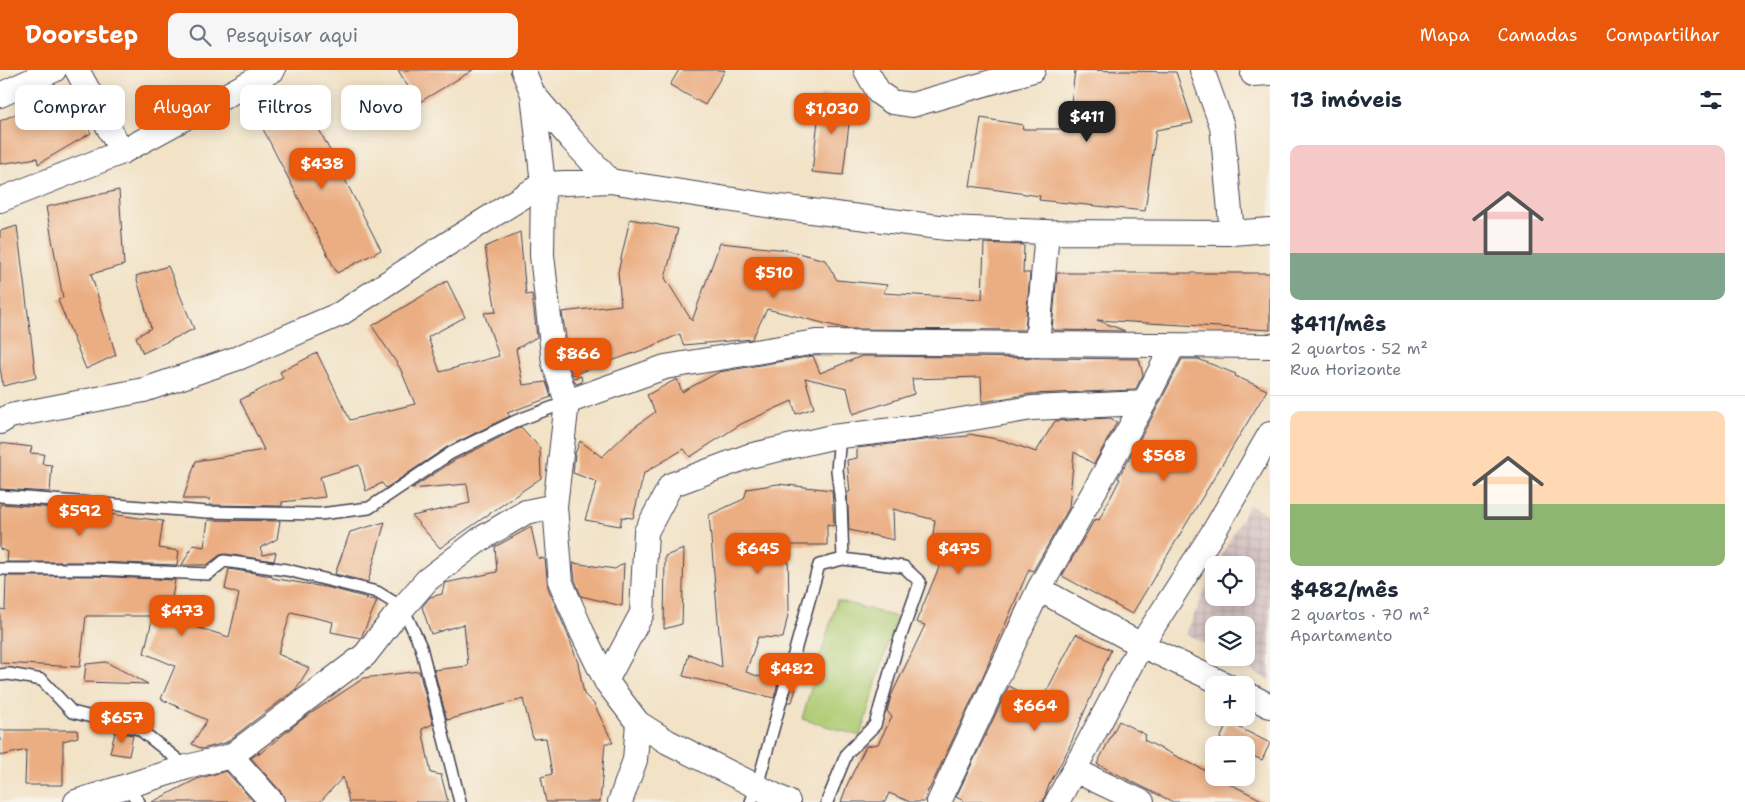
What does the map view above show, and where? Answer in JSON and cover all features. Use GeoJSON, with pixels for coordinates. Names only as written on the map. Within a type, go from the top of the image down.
{"type":"FeatureCollection","features":[{"type":"Feature","properties":{"kind":"street"},"geometry":{"type":"LineString","coordinates":[[0,95],[54,70]]}},
{"type":"Feature","properties":{"kind":"street"},"geometry":{"type":"LineString","coordinates":[[77,70],[122,152]]}},
{"type":"Feature","properties":{"kind":"street"},"geometry":{"type":"LineString","coordinates":[[0,200],[122,152],[273,70]]}},
{"type":"Feature","properties":{"kind":"street"},"geometry":{"type":"LineString","coordinates":[[524,70],[533,94],[543,184],[542,255],[546,304],[554,363],[567,402],[555,506],[561,583],[606,681],[638,723],[754,794],[788,802]]}},
{"type":"Feature","properties":{"kind":"street"},"geometry":{"type":"LineString","coordinates":[[866,70],[879,93],[892,102],[912,105],[1033,70]]}},
{"type":"Feature","properties":{"kind":"street"},"geometry":{"type":"LineString","coordinates":[[1202,70],[1222,126],[1232,233]]}},
{"type":"Feature","properties":{"kind":"street"},"geometry":{"type":"LineString","coordinates":[[533,94],[610,181]]}},
{"type":"Feature","properties":{"kind":"street"},"geometry":{"type":"LineString","coordinates":[[0,422],[10,416],[144,390],[238,358],[340,314],[543,184],[610,181],[779,208],[937,227],[1048,232],[1232,233],[1270,230]]}},
{"type":"Feature","properties":{"kind":"street"},"geometry":{"type":"LineString","coordinates":[[1038,345],[1048,232]]}},
{"type":"Feature","properties":{"kind":"street"},"geometry":{"type":"LineString","coordinates":[[567,402],[665,367],[816,342],[1270,346]]}},
{"type":"Feature","properties":{"kind":"street"},"geometry":{"type":"LineString","coordinates":[[939,802],[1039,588],[1144,403],[1173,346]]}},
{"type":"Feature","properties":{"kind":"street"},"geometry":{"type":"LineString","coordinates":[[606,681],[642,613],[646,532],[671,484],[749,456],[840,436],[919,427],[1032,408],[1144,403]]}},
{"type":"Feature","properties":{"kind":"street"},"geometry":{"type":"LineString","coordinates":[[1057,802],[1140,645],[1216,528],[1270,434]]}},
{"type":"Feature","properties":{"kind":"street"},"geometry":{"type":"LineString","coordinates":[[76,802],[132,794],[188,767],[231,756],[365,655],[427,580],[479,540],[526,512],[555,506]]}},
{"type":"Feature","properties":{"kind":"street"},"geometry":{"type":"LineString","coordinates":[[1039,588],[1140,645],[1207,676]]}},
{"type":"Feature","properties":{"kind":"street"},"geometry":{"type":"LineString","coordinates":[[1255,698],[1270,706]]}},
{"type":"Feature","properties":{"kind":"street"},"geometry":{"type":"LineString","coordinates":[[619,801],[635,760],[638,723]]}},
{"type":"Feature","properties":{"kind":"street"},"geometry":{"type":"LineString","coordinates":[[231,756],[272,802]]}},
{"type":"Feature","properties":{"kind":"street"},"geometry":{"type":"LineString","coordinates":[[1074,770],[1142,802]]}},
{"type":"Feature","properties":{"kind":"lane"},"geometry":{"type":"LineString","coordinates":[[0,496],[208,512],[320,514],[369,508],[451,453],[516,421],[567,402]]}},
{"type":"Feature","properties":{"kind":"lane"},"geometry":{"type":"LineString","coordinates":[[840,436],[837,470],[844,558]]}},
{"type":"Feature","properties":{"kind":"lane"},"geometry":{"type":"LineString","coordinates":[[754,794],[820,565],[844,558],[904,567],[920,582],[898,644],[875,726],[847,753],[827,802]]}},
{"type":"Feature","properties":{"kind":"lane"},"geometry":{"type":"LineString","coordinates":[[0,569],[94,569],[208,574],[224,561],[287,570],[376,592],[402,608],[422,647],[460,802]]}},
{"type":"Feature","properties":{"kind":"lane"},"geometry":{"type":"LineString","coordinates":[[0,675],[8,674],[42,680],[72,712],[139,729],[188,767]]}},
{"type":"Feature","properties":{"kind":"shaded area"},"geometry":{"type":"Polygon","coordinates":[[[1249,505],[1270,516],[1270,681],[1243,666],[1255,666],[1255,616],[1205,616],[1205,644],[1186,634],[1205,590],[1205,606],[1255,606],[1255,556],[1221,556],[1249,505]]]}},
{"type":"Feature","properties":{"kind":"green space"},"geometry":{"type":"Polygon","coordinates":[[[837,600],[896,617],[860,736],[802,719],[837,600]]]}},
{"type":"Feature","properties":{"kind":"building"},"geometry":{"type":"Polygon","coordinates":[[[398,70],[473,70],[421,101],[421,85],[407,85],[398,70]]]}},
{"type":"Feature","properties":{"kind":"building"},"geometry":{"type":"Polygon","coordinates":[[[679,70],[725,70],[705,105],[670,85],[679,70]]]}},
{"type":"Feature","properties":{"kind":"building"},"geometry":{"type":"Polygon","coordinates":[[[1075,70],[1176,72],[1193,123],[1156,130],[1145,211],[1039,200],[1040,196],[970,186],[981,118],[1023,125],[1022,129],[1068,129],[1075,70]]]}},
{"type":"Feature","properties":{"kind":"building"},"geometry":{"type":"Polygon","coordinates":[[[821,95],[852,98],[843,175],[812,172],[821,95]]]}},
{"type":"Feature","properties":{"kind":"building"},"geometry":{"type":"Polygon","coordinates":[[[15,114],[15,130],[89,130],[91,133],[38,164],[37,158],[0,164],[0,121],[15,114]]]}},
{"type":"Feature","properties":{"kind":"building"},"geometry":{"type":"Polygon","coordinates":[[[264,130],[319,130],[381,250],[337,273],[264,130]]]}},
{"type":"Feature","properties":{"kind":"building"},"geometry":{"type":"Polygon","coordinates":[[[119,190],[124,265],[91,274],[116,355],[86,369],[58,300],[63,298],[46,207],[119,190]]]}},
{"type":"Feature","properties":{"kind":"building"},"geometry":{"type":"Polygon","coordinates":[[[630,219],[678,229],[665,278],[692,321],[720,243],[787,250],[825,260],[837,280],[887,285],[883,293],[982,299],[984,243],[1024,245],[1023,273],[1030,273],[1025,330],[847,329],[767,309],[752,339],[683,345],[680,334],[648,348],[572,375],[562,312],[621,305],[618,272],[630,219]]]}},
{"type":"Feature","properties":{"kind":"building"},"geometry":{"type":"Polygon","coordinates":[[[17,226],[36,378],[3,386],[0,367],[0,231],[17,226]]]}},
{"type":"Feature","properties":{"kind":"building"},"geometry":{"type":"Polygon","coordinates":[[[520,232],[526,295],[532,294],[537,337],[516,349],[523,385],[546,382],[551,397],[507,413],[510,416],[447,447],[386,488],[382,483],[366,491],[359,465],[320,477],[325,497],[282,502],[282,506],[209,505],[210,499],[183,499],[196,461],[264,450],[240,400],[283,378],[280,372],[317,353],[350,420],[415,404],[400,368],[372,326],[447,281],[465,317],[428,337],[440,372],[499,356],[484,313],[496,312],[485,247],[520,232]]]}},
{"type":"Feature","properties":{"kind":"building"},"geometry":{"type":"Polygon","coordinates":[[[168,266],[194,329],[143,353],[136,337],[151,328],[136,276],[168,266]]]}},
{"type":"Feature","properties":{"kind":"building"},"geometry":{"type":"Polygon","coordinates":[[[1057,273],[1270,273],[1270,330],[1097,320],[1125,331],[1052,330],[1057,273]]]}},
{"type":"Feature","properties":{"kind":"building"},"geometry":{"type":"Polygon","coordinates":[[[813,356],[820,373],[862,356],[1139,359],[1143,375],[1135,390],[1031,394],[982,402],[981,377],[912,379],[914,394],[853,414],[847,388],[805,378],[814,408],[796,414],[792,401],[741,424],[690,457],[684,449],[644,473],[633,518],[622,517],[620,526],[585,520],[597,482],[573,473],[575,454],[580,441],[602,457],[628,432],[655,412],[647,395],[677,379],[682,392],[719,372],[813,356]]]}},
{"type":"Feature","properties":{"kind":"building"},"geometry":{"type":"Polygon","coordinates":[[[1182,359],[1198,359],[1236,374],[1235,376],[1267,390],[1132,614],[1062,576],[1095,519],[1099,520],[1120,479],[1118,478],[1182,359]]]}},
{"type":"Feature","properties":{"kind":"building"},"geometry":{"type":"Polygon","coordinates":[[[581,376],[582,382],[576,384],[573,378],[581,376]]]}},
{"type":"Feature","properties":{"kind":"building"},"geometry":{"type":"Polygon","coordinates":[[[1110,418],[1117,422],[1094,464],[1074,452],[1069,508],[1033,571],[1029,569],[984,674],[924,802],[910,802],[889,793],[885,802],[841,802],[866,746],[878,744],[892,717],[887,711],[891,696],[925,625],[916,622],[948,546],[932,541],[935,520],[893,509],[894,540],[849,530],[847,492],[850,492],[847,460],[857,458],[857,448],[968,436],[969,434],[1002,440],[1036,452],[1055,421],[1110,418]]]}},
{"type":"Feature","properties":{"kind":"building"},"geometry":{"type":"Polygon","coordinates":[[[521,427],[540,448],[541,478],[440,548],[412,516],[470,503],[467,484],[411,489],[455,460],[521,427]]]}},
{"type":"Feature","properties":{"kind":"building"},"geometry":{"type":"Polygon","coordinates":[[[0,443],[32,447],[30,453],[44,454],[42,464],[52,465],[50,492],[0,489],[0,443]]]}},
{"type":"Feature","properties":{"kind":"building"},"geometry":{"type":"Polygon","coordinates":[[[778,484],[832,490],[834,526],[827,524],[827,545],[788,545],[789,610],[783,638],[758,637],[746,672],[778,683],[774,698],[683,676],[689,654],[722,667],[709,515],[744,499],[747,489],[778,484]]]}},
{"type":"Feature","properties":{"kind":"building"},"geometry":{"type":"Polygon","coordinates":[[[0,504],[71,509],[163,521],[159,548],[179,551],[177,565],[94,562],[7,562],[8,552],[0,549],[0,504]]]}},
{"type":"Feature","properties":{"kind":"building"},"geometry":{"type":"Polygon","coordinates":[[[208,520],[280,521],[277,539],[260,548],[263,555],[276,552],[274,561],[225,554],[220,555],[207,565],[182,565],[193,545],[204,547],[208,520]]]}},
{"type":"Feature","properties":{"kind":"building"},"geometry":{"type":"Polygon","coordinates":[[[385,522],[368,582],[335,574],[350,532],[385,522]]]}},
{"type":"Feature","properties":{"kind":"building"},"geometry":{"type":"Polygon","coordinates":[[[531,527],[538,558],[545,559],[548,588],[578,663],[584,694],[594,704],[613,743],[605,743],[600,802],[546,802],[541,777],[552,774],[546,738],[533,739],[523,699],[447,720],[434,670],[468,666],[464,624],[431,634],[422,607],[430,597],[442,594],[445,583],[497,572],[495,547],[531,527]]]}},
{"type":"Feature","properties":{"kind":"building"},"geometry":{"type":"Polygon","coordinates":[[[684,549],[682,624],[664,629],[665,556],[684,549]]]}},
{"type":"Feature","properties":{"kind":"building"},"geometry":{"type":"Polygon","coordinates":[[[573,563],[615,569],[624,563],[622,606],[581,596],[575,580],[573,563]]]}},
{"type":"Feature","properties":{"kind":"building"},"geometry":{"type":"Polygon","coordinates":[[[229,569],[330,588],[368,598],[365,600],[372,599],[377,601],[361,638],[331,632],[333,622],[291,612],[278,654],[309,668],[296,689],[225,743],[202,749],[192,744],[207,720],[161,699],[175,666],[144,653],[153,616],[86,616],[80,667],[0,663],[0,609],[5,610],[6,576],[94,576],[175,580],[172,598],[194,602],[193,626],[229,637],[239,594],[225,589],[229,569]]]}},
{"type":"Feature","properties":{"kind":"building"},"geometry":{"type":"Polygon","coordinates":[[[1076,634],[1111,650],[1068,750],[1049,785],[1043,802],[966,802],[956,797],[1009,686],[1041,702],[1076,634]]]}},
{"type":"Feature","properties":{"kind":"building"},"geometry":{"type":"Polygon","coordinates":[[[106,662],[148,684],[84,682],[86,664],[106,662]]]}},
{"type":"Feature","properties":{"kind":"building"},"geometry":{"type":"Polygon","coordinates":[[[419,671],[433,724],[422,729],[431,773],[441,775],[448,802],[349,802],[343,777],[320,802],[285,802],[282,793],[251,758],[260,752],[258,755],[301,720],[364,678],[419,671]]]}},
{"type":"Feature","properties":{"kind":"building"},"geometry":{"type":"Polygon","coordinates":[[[792,688],[796,689],[792,702],[788,702],[792,688]]]}},
{"type":"Feature","properties":{"kind":"building"},"geometry":{"type":"Polygon","coordinates":[[[1119,721],[1146,735],[1144,740],[1205,770],[1205,786],[1234,786],[1266,802],[1173,802],[1097,764],[1119,721]]]}},
{"type":"Feature","properties":{"kind":"building"},"geometry":{"type":"Polygon","coordinates":[[[1226,726],[1236,726],[1270,743],[1262,760],[1255,757],[1255,736],[1221,736],[1226,726]]]}},
{"type":"Feature","properties":{"kind":"building"},"geometry":{"type":"Polygon","coordinates":[[[0,730],[77,730],[78,737],[63,741],[63,785],[25,785],[26,750],[0,756],[0,730]]]}},
{"type":"Feature","properties":{"kind":"building"},"geometry":{"type":"Polygon","coordinates":[[[115,732],[133,735],[129,756],[110,753],[115,732]]]}},
{"type":"Feature","properties":{"kind":"building"},"geometry":{"type":"Polygon","coordinates":[[[226,771],[254,802],[152,802],[197,779],[226,771]]]}}]}
